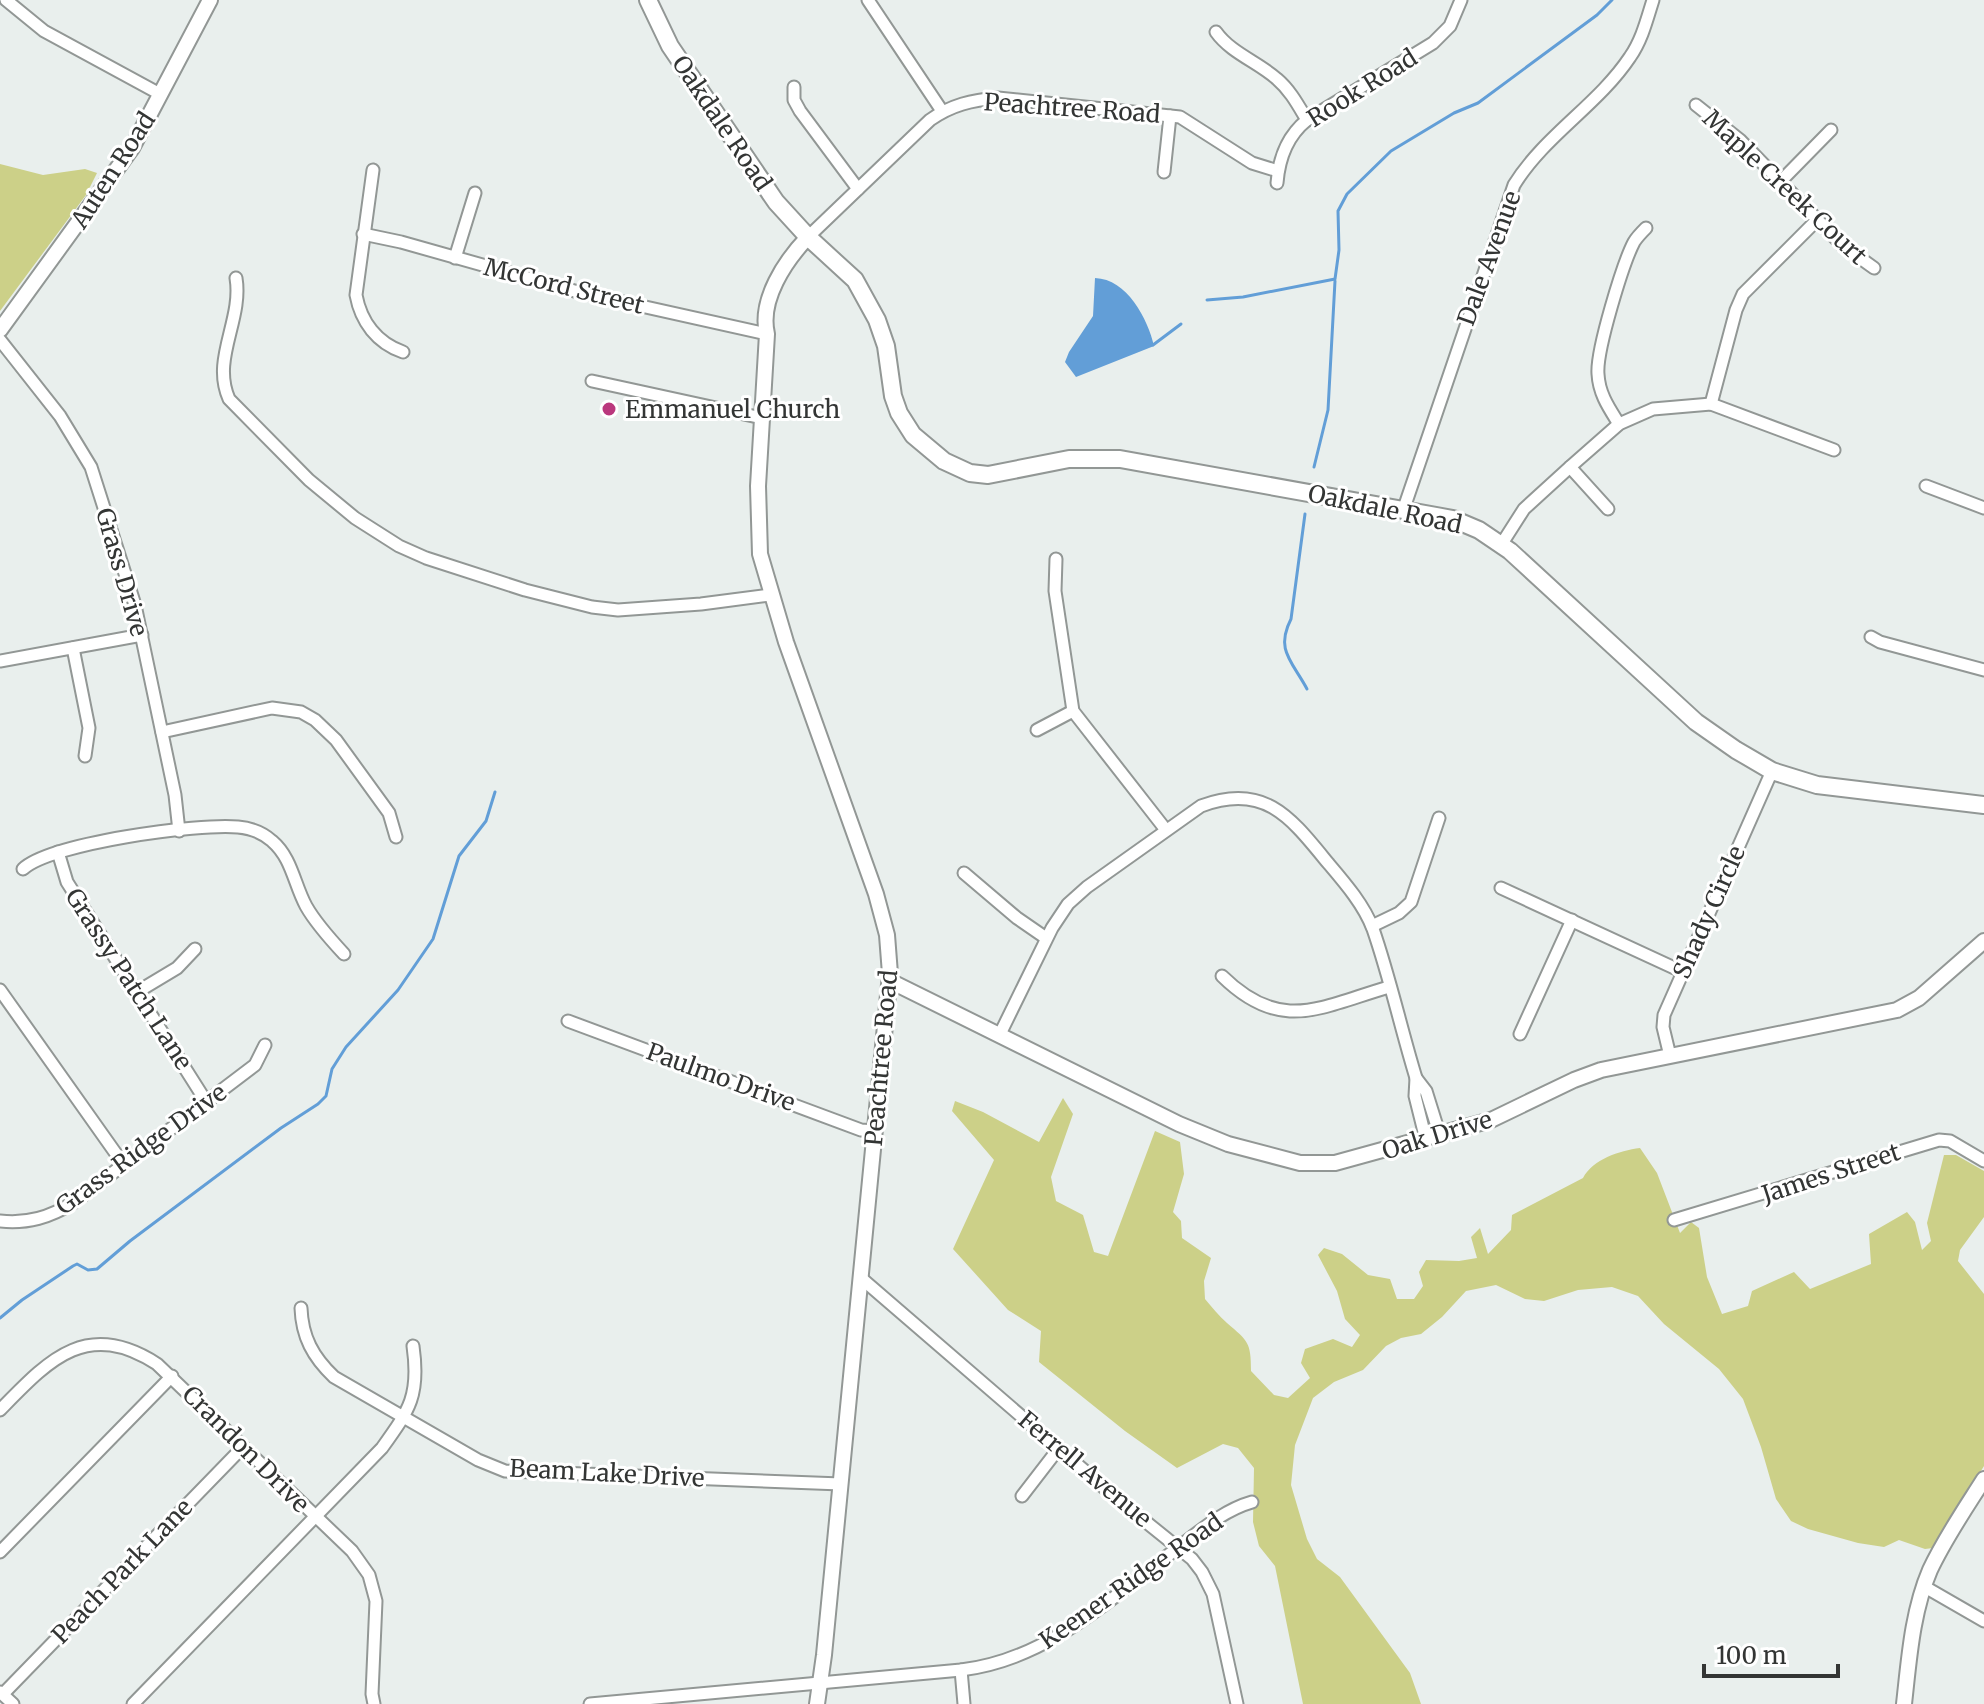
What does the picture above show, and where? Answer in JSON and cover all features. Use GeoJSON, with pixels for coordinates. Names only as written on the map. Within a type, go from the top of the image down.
{"type":"FeatureCollection","features":[{"type":"Feature","properties":{"kind":"main road","name":"Oakdale Road"},"geometry":{"type":"LineString","coordinates":[[648,0],[670,46],[776,202],[808,237],[819,259],[861,294],[875,314],[886,346],[893,396],[899,413],[913,435],[955,467],[988,475],[1069,459],[1120,459],[1453,519],[1479,530],[1501,545],[1696,722],[1772,771],[1817,785],[1984,805]]}},
{"type":"Feature","properties":{"kind":"street"},"geometry":{"type":"LineString","coordinates":[[6,0],[44,31],[160,94]]}},
{"type":"Feature","properties":{"kind":"street","name":"Auten Road"},"geometry":{"type":"LineString","coordinates":[[0,330],[120,167],[210,0]]}},
{"type":"Feature","properties":{"kind":"street"},"geometry":{"type":"LineString","coordinates":[[868,0],[942,111]]}},
{"type":"Feature","properties":{"kind":"street","name":"Rook Road"},"geometry":{"type":"LineString","coordinates":[[1278,177],[1287,142],[1307,120],[1433,43],[1450,26],[1461,0]]}},
{"type":"Feature","properties":{"kind":"street","name":"Dale Avenue"},"geometry":{"type":"LineString","coordinates":[[1404,508],[1514,185],[1538,155],[1619,72],[1637,45],[1653,0]]}},
{"type":"Feature","properties":{"kind":"street"},"geometry":{"type":"LineString","coordinates":[[1216,32],[1229,46],[1276,78],[1289,91],[1307,120]]}},
{"type":"Feature","properties":{"kind":"street"},"geometry":{"type":"LineString","coordinates":[[794,87],[794,100],[800,111],[858,189]]}},
{"type":"Feature","properties":{"kind":"street","name":"Peachtree Road"},"geometry":{"type":"LineString","coordinates":[[817,1704],[890,981],[887,935],[876,894],[770,595],[758,536],[767,334],[764,324],[774,287],[786,262],[808,237],[942,111],[960,104],[998,98],[1180,117],[1278,177]]}},
{"type":"Feature","properties":{"kind":"street","name":"Maple Creek Court"},"geometry":{"type":"LineString","coordinates":[[1696,105],[1740,140],[1842,245],[1874,268]]}},
{"type":"Feature","properties":{"kind":"street"},"geometry":{"type":"LineString","coordinates":[[1164,172],[1170,116]]}},
{"type":"Feature","properties":{"kind":"street"},"geometry":{"type":"LineString","coordinates":[[1779,183],[1831,130]]}},
{"type":"Feature","properties":{"kind":"street"},"geometry":{"type":"LineString","coordinates":[[373,170],[357,277],[358,307],[375,335],[385,344],[403,352]]}},
{"type":"Feature","properties":{"kind":"street"},"geometry":{"type":"LineString","coordinates":[[455,258],[475,193]]}},
{"type":"Feature","properties":{"kind":"street"},"geometry":{"type":"LineString","coordinates":[[1711,404],[1743,294],[1817,220]]}},
{"type":"Feature","properties":{"kind":"street"},"geometry":{"type":"LineString","coordinates":[[1619,424],[1601,395],[1597,372],[1602,343],[1621,282],[1635,242],[1646,228]]}},
{"type":"Feature","properties":{"kind":"street","name":"McCord Street"},"geometry":{"type":"LineString","coordinates":[[363,234],[578,292],[767,334]]}},
{"type":"Feature","properties":{"kind":"street"},"geometry":{"type":"LineString","coordinates":[[236,278],[237,309],[223,359],[222,375],[229,399],[309,480],[381,536],[426,558],[592,607],[650,609],[770,595]]}},
{"type":"Feature","properties":{"kind":"street","name":"Grass Drive"},"geometry":{"type":"LineString","coordinates":[[0,340],[60,416],[91,467],[135,605],[175,795],[179,831]]}},
{"type":"Feature","properties":{"kind":"street"},"geometry":{"type":"LineString","coordinates":[[592,381],[762,418]]}},
{"type":"Feature","properties":{"kind":"street"},"geometry":{"type":"LineString","coordinates":[[1501,545],[1524,509],[1570,467],[1619,424],[1653,409],[1711,404],[1834,450]]}},
{"type":"Feature","properties":{"kind":"street"},"geometry":{"type":"LineString","coordinates":[[1570,467],[1608,509]]}},
{"type":"Feature","properties":{"kind":"street"},"geometry":{"type":"LineString","coordinates":[[1926,486],[1984,508]]}},
{"type":"Feature","properties":{"kind":"street"},"geometry":{"type":"LineString","coordinates":[[1056,559],[1055,591],[1073,711],[1166,830]]}},
{"type":"Feature","properties":{"kind":"street"},"geometry":{"type":"LineString","coordinates":[[0,661],[142,635]]}},
{"type":"Feature","properties":{"kind":"street"},"geometry":{"type":"LineString","coordinates":[[1871,637],[1984,670]]}},
{"type":"Feature","properties":{"kind":"street"},"geometry":{"type":"LineString","coordinates":[[73,648],[89,728],[85,756]]}},
{"type":"Feature","properties":{"kind":"street"},"geometry":{"type":"LineString","coordinates":[[162,732],[272,708],[301,712],[315,720],[336,740],[389,813],[396,837]]}},
{"type":"Feature","properties":{"kind":"street"},"geometry":{"type":"LineString","coordinates":[[1037,730],[1073,711]]}},
{"type":"Feature","properties":{"kind":"street","name":"Shady Circle"},"geometry":{"type":"LineString","coordinates":[[1670,1056],[1663,1023],[1772,771]]}},
{"type":"Feature","properties":{"kind":"street"},"geometry":{"type":"LineString","coordinates":[[1000,1034],[1046,938],[1077,896],[1201,806],[1222,799],[1242,798],[1265,803],[1287,815],[1296,824],[1348,886],[1372,926],[1416,1078],[1426,1091],[1433,1138]]}},
{"type":"Feature","properties":{"kind":"street"},"geometry":{"type":"LineString","coordinates":[[1372,926],[1399,913],[1411,902],[1439,818]]}},
{"type":"Feature","properties":{"kind":"street"},"geometry":{"type":"LineString","coordinates":[[23,869],[58,852],[118,837],[240,827],[270,839],[286,857],[306,906],[344,954]]}},
{"type":"Feature","properties":{"kind":"street","name":"Grassy Patch Lane"},"geometry":{"type":"LineString","coordinates":[[58,852],[67,882],[207,1103]]}},
{"type":"Feature","properties":{"kind":"street"},"geometry":{"type":"LineString","coordinates":[[964,873],[1046,938]]}},
{"type":"Feature","properties":{"kind":"street"},"geometry":{"type":"LineString","coordinates":[[1501,888],[1683,972]]}},
{"type":"Feature","properties":{"kind":"street"},"geometry":{"type":"LineString","coordinates":[[1520,1034],[1572,920]]}},
{"type":"Feature","properties":{"kind":"street","name":"Oak Drive"},"geometry":{"type":"LineString","coordinates":[[890,981],[1185,1127],[1268,1156],[1320,1165],[1433,1138],[1491,1120],[1587,1075],[1897,1010],[1919,998],[1983,943]]}},
{"type":"Feature","properties":{"kind":"street"},"geometry":{"type":"LineString","coordinates":[[137,992],[177,968],[195,949]]}},
{"type":"Feature","properties":{"kind":"street"},"geometry":{"type":"LineString","coordinates":[[1222,976],[1256,1002],[1284,1012],[1313,1009],[1389,987]]}},
{"type":"Feature","properties":{"kind":"street"},"geometry":{"type":"LineString","coordinates":[[0,990],[124,1165]]}},
{"type":"Feature","properties":{"kind":"street","name":"Paulmo Drive"},"geometry":{"type":"LineString","coordinates":[[568,1021],[861,1130],[875,1131]]}},
{"type":"Feature","properties":{"kind":"street","name":"Grass Ridge Drive"},"geometry":{"type":"LineString","coordinates":[[0,1221],[21,1222],[48,1216],[73,1203],[255,1065],[265,1045]]}},
{"type":"Feature","properties":{"kind":"street","name":"James Street"},"geometry":{"type":"LineString","coordinates":[[1674,1220],[1939,1140],[1950,1141],[1984,1161]]}},
{"type":"Feature","properties":{"kind":"street","name":"Ferrell Avenue"},"geometry":{"type":"LineString","coordinates":[[861,1278],[1115,1497],[1179,1547],[1202,1572],[1213,1594],[1237,1704]]}},
{"type":"Feature","properties":{"kind":"street","name":"Beam Lake Drive"},"geometry":{"type":"LineString","coordinates":[[301,1308],[302,1327],[320,1364],[345,1384],[478,1460],[505,1471],[841,1484]]}},
{"type":"Feature","properties":{"kind":"street","name":"Crandon Drive"},"geometry":{"type":"LineString","coordinates":[[1,1407],[57,1356],[88,1346],[128,1349],[142,1354],[172,1376],[242,1448],[352,1551],[374,1586],[374,1704]]}},
{"type":"Feature","properties":{"kind":"street"},"geometry":{"type":"LineString","coordinates":[[133,1704],[382,1448],[404,1418],[416,1386],[413,1346]]}},
{"type":"Feature","properties":{"kind":"street"},"geometry":{"type":"LineString","coordinates":[[0,1552],[172,1376]]}},
{"type":"Feature","properties":{"kind":"street","name":"Peach Park Lane"},"geometry":{"type":"LineString","coordinates":[[1,1693],[242,1448]]}},
{"type":"Feature","properties":{"kind":"street"},"geometry":{"type":"LineString","coordinates":[[1022,1496],[1059,1448]]}},
{"type":"Feature","properties":{"kind":"street"},"geometry":{"type":"LineString","coordinates":[[1904,1704],[1909,1651],[1930,1572],[1984,1479]]}},
{"type":"Feature","properties":{"kind":"street","name":"Keener Ridge Road"},"geometry":{"type":"LineString","coordinates":[[590,1704],[654,1702],[800,1687],[961,1670],[1009,1660],[1056,1639],[1214,1521],[1252,1502]]}},
{"type":"Feature","properties":{"kind":"street"},"geometry":{"type":"LineString","coordinates":[[1925,1587],[1984,1621]]}},
{"type":"Feature","properties":{"kind":"street"},"geometry":{"type":"LineString","coordinates":[[961,1670],[964,1704]]}},
{"type":"Feature","properties":{"kind":"street"},"geometry":{"type":"LineString","coordinates":[[1,1693],[13,1704]]}},
{"type":"Feature","properties":{"kind":"green space"},"geometry":{"type":"Polygon","coordinates":[[[0,164],[43,175],[85,169],[97,173],[86,195],[0,311],[0,164]]]}},
{"type":"Feature","properties":{"kind":"green space"},"geometry":{"type":"Polygon","coordinates":[[[1063,1098],[1073,1114],[1051,1177],[1056,1201],[1083,1215],[1094,1252],[1108,1256],[1155,1131],[1180,1142],[1184,1174],[1173,1212],[1181,1221],[1182,1238],[1211,1258],[1204,1281],[1205,1299],[1247,1343],[1251,1371],[1274,1395],[1288,1398],[1310,1378],[1301,1363],[1305,1349],[1333,1339],[1352,1347],[1360,1335],[1345,1319],[1337,1291],[1318,1255],[1324,1248],[1342,1254],[1368,1275],[1390,1279],[1397,1299],[1414,1299],[1423,1286],[1419,1272],[1426,1260],[1477,1258],[1471,1237],[1480,1228],[1488,1254],[1511,1230],[1512,1215],[1583,1178],[1587,1171],[1607,1157],[1640,1148],[1657,1173],[1680,1233],[1691,1222],[1699,1228],[1707,1277],[1722,1314],[1748,1306],[1752,1291],[1794,1272],[1810,1289],[1871,1264],[1869,1234],[1907,1212],[1915,1222],[1922,1250],[1931,1241],[1927,1223],[1944,1155],[1956,1155],[1984,1171],[1984,1217],[1960,1250],[1958,1261],[1984,1294],[1984,1466],[1933,1548],[1925,1549],[1899,1540],[1884,1547],[1808,1529],[1791,1521],[1776,1499],[1743,1399],[1719,1369],[1664,1324],[1638,1296],[1612,1287],[1578,1290],[1544,1301],[1525,1299],[1496,1285],[1466,1291],[1421,1334],[1401,1338],[1386,1346],[1363,1370],[1334,1382],[1313,1398],[1295,1445],[1291,1485],[1307,1539],[1317,1559],[1340,1577],[1410,1673],[1421,1704],[1303,1704],[1275,1566],[1259,1546],[1253,1522],[1254,1468],[1238,1448],[1223,1444],[1177,1468],[1125,1431],[1039,1362],[1041,1331],[1008,1310],[953,1249],[994,1160],[952,1111],[955,1101],[1039,1142],[1063,1098]]]}},
{"type":"Feature","properties":{"kind":"water"},"geometry":{"type":"Polygon","coordinates":[[[1095,278],[1117,285],[1134,302],[1147,324],[1154,346],[1076,377],[1065,362],[1093,316],[1095,278]]]}},
{"type":"Feature","properties":{"kind":"waterway"},"geometry":{"type":"LineString","coordinates":[[1207,300],[1243,297],[1335,279],[1339,250],[1338,211],[1347,194],[1391,151],[1454,113],[1478,103],[1597,15],[1612,0]]}},
{"type":"Feature","properties":{"kind":"waterway"},"geometry":{"type":"LineString","coordinates":[[1314,467],[1328,410],[1335,281]]}},
{"type":"Feature","properties":{"kind":"waterway"},"geometry":{"type":"LineString","coordinates":[[1153,345],[1181,324]]}},
{"type":"Feature","properties":{"kind":"waterway"},"geometry":{"type":"LineString","coordinates":[[1305,514],[1285,647],[1307,689]]}},
{"type":"Feature","properties":{"kind":"waterway"},"geometry":{"type":"LineString","coordinates":[[0,1318],[73,1266],[77,1264],[88,1270],[97,1269],[130,1241],[326,1096],[332,1069],[346,1047],[398,990],[433,939],[459,856],[486,821],[495,792]]}},
{"type":"Feature","properties":{"kind":"place","name":"Emmanuel Church"},"geometry":{"type":"Point","coordinates":[609,409]}}]}
